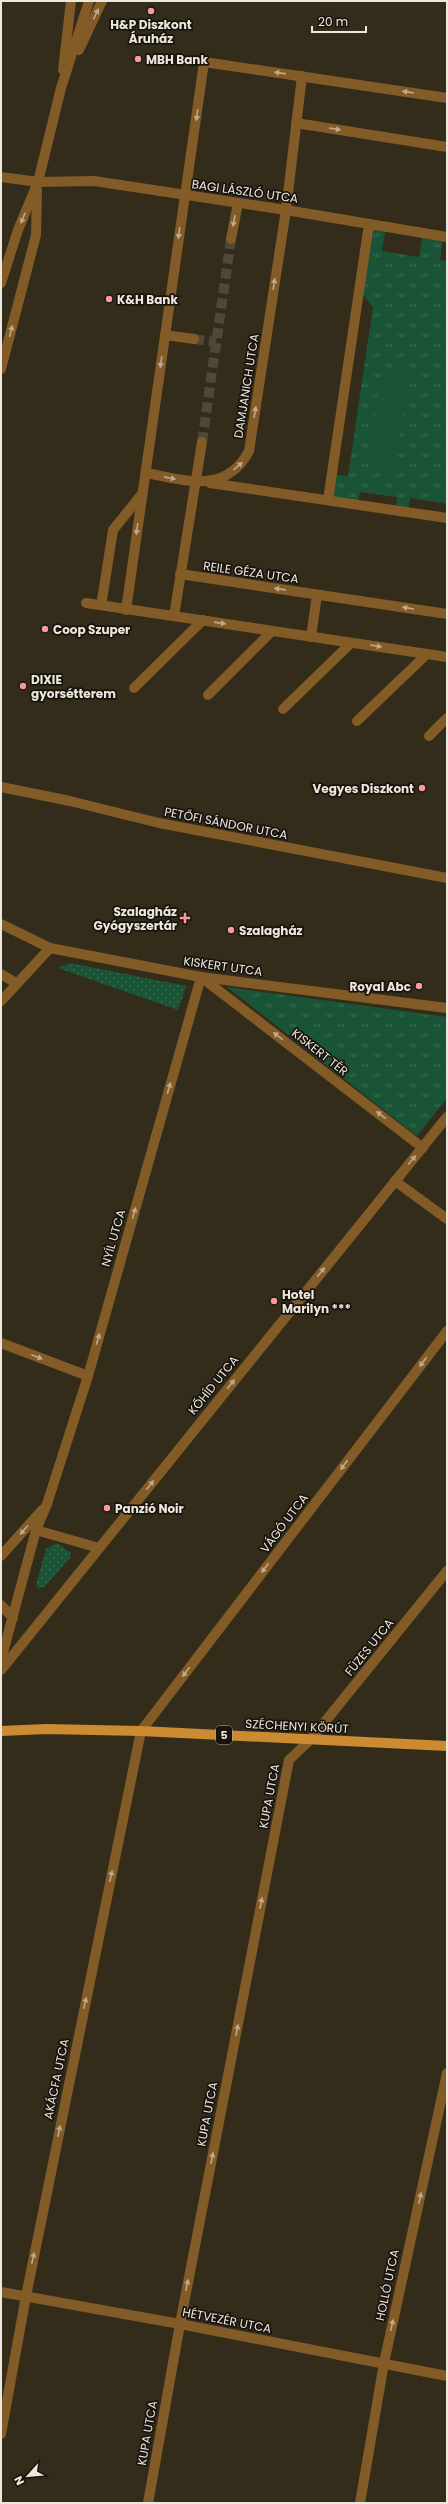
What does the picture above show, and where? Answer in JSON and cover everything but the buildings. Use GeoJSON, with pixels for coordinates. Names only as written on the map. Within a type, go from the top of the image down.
{"type":"FeatureCollection","features":[{"type":"Feature","properties":{"kind":"main road","name":"SZÉCHENYI KÖRÚT"},"geometry":{"type":"LineString","coordinates":[[1,1731],[46,1729],[141,1731],[447,1746]]}},
{"type":"Feature","properties":{"kind":"street"},"geometry":{"type":"LineString","coordinates":[[61,88],[71,1]]}},
{"type":"Feature","properties":{"kind":"street"},"geometry":{"type":"LineString","coordinates":[[1,284],[18,230],[38,182],[61,88],[89,1]]}},
{"type":"Feature","properties":{"kind":"street"},"geometry":{"type":"LineString","coordinates":[[61,88],[102,1]]}},
{"type":"Feature","properties":{"kind":"street"},"geometry":{"type":"LineString","coordinates":[[126,610],[204,62],[447,98]]}},
{"type":"Feature","properties":{"kind":"street","name":"DAMJANICH UTCA"},"geometry":{"type":"LineString","coordinates":[[146,473],[195,482],[208,482],[235,469],[243,462],[249,451],[286,210],[302,76]]}},
{"type":"Feature","properties":{"kind":"street"},"geometry":{"type":"LineString","coordinates":[[296,123],[447,147]]}},
{"type":"Feature","properties":{"kind":"street","name":"BAGI LÁSZLÓ UTCA"},"geometry":{"type":"LineString","coordinates":[[1,177],[38,182],[94,181],[286,210],[447,237]]}},
{"type":"Feature","properties":{"kind":"street"},"geometry":{"type":"LineString","coordinates":[[1,369],[36,235],[38,182]]}},
{"type":"Feature","properties":{"kind":"street"},"geometry":{"type":"LineString","coordinates":[[230,239],[238,203]]}},
{"type":"Feature","properties":{"kind":"street"},"geometry":{"type":"LineString","coordinates":[[328,500],[369,224]]}},
{"type":"Feature","properties":{"kind":"street"},"geometry":{"type":"LineString","coordinates":[[165,335],[194,338]]}},
{"type":"Feature","properties":{"kind":"street"},"geometry":{"type":"LineString","coordinates":[[174,616],[202,442]]}},
{"type":"Feature","properties":{"kind":"street"},"geometry":{"type":"LineString","coordinates":[[208,482],[447,518]]}},
{"type":"Feature","properties":{"kind":"street"},"geometry":{"type":"LineString","coordinates":[[102,600],[113,530],[143,492]]}},
{"type":"Feature","properties":{"kind":"street","name":"REILE GÉZA UTCA"},"geometry":{"type":"LineString","coordinates":[[180,574],[447,614]]}},
{"type":"Feature","properties":{"kind":"street"},"geometry":{"type":"LineString","coordinates":[[311,637],[317,595]]}},
{"type":"Feature","properties":{"kind":"street"},"geometry":{"type":"LineString","coordinates":[[86,603],[447,657]]}},
{"type":"Feature","properties":{"kind":"street"},"geometry":{"type":"LineString","coordinates":[[134,688],[203,620]]}},
{"type":"Feature","properties":{"kind":"street"},"geometry":{"type":"LineString","coordinates":[[208,695],[272,631]]}},
{"type":"Feature","properties":{"kind":"street"},"geometry":{"type":"LineString","coordinates":[[283,709],[351,642]]}},
{"type":"Feature","properties":{"kind":"street"},"geometry":{"type":"LineString","coordinates":[[357,721],[426,654]]}},
{"type":"Feature","properties":{"kind":"street"},"geometry":{"type":"LineString","coordinates":[[429,736],[447,718]]}},
{"type":"Feature","properties":{"kind":"street","name":"PETŐFI SÁNDOR UTCA"},"geometry":{"type":"LineString","coordinates":[[1,787],[70,801],[158,823],[447,878]]}},
{"type":"Feature","properties":{"kind":"street","name":"KISKERT UTCA"},"geometry":{"type":"LineString","coordinates":[[1,924],[50,948],[201,977],[447,1008]]}},
{"type":"Feature","properties":{"kind":"street"},"geometry":{"type":"LineString","coordinates":[[1,1001],[16,983],[50,948]]}},
{"type":"Feature","properties":{"kind":"street"},"geometry":{"type":"LineString","coordinates":[[1,974],[16,983]]}},
{"type":"Feature","properties":{"kind":"street","name":"KISKERT TÉR"},"geometry":{"type":"LineString","coordinates":[[201,977],[423,1148]]}},
{"type":"Feature","properties":{"kind":"street","name":"NYÍL UTCA"},"geometry":{"type":"LineString","coordinates":[[1,1660],[36,1530],[47,1504],[88,1376],[201,977]]}},
{"type":"Feature","properties":{"kind":"street","name":"KŐHÍD UTCA"},"geometry":{"type":"LineString","coordinates":[[1,1670],[447,1118]]}},
{"type":"Feature","properties":{"kind":"street"},"geometry":{"type":"LineString","coordinates":[[395,1181],[447,1219]]}},
{"type":"Feature","properties":{"kind":"street","name":"VÁGÓ UTCA"},"geometry":{"type":"LineString","coordinates":[[141,1731],[447,1331]]}},
{"type":"Feature","properties":{"kind":"street"},"geometry":{"type":"LineString","coordinates":[[1,1343],[88,1376]]}},
{"type":"Feature","properties":{"kind":"street","name":"NYÍL UTCA"},"geometry":{"type":"LineString","coordinates":[[1,1556],[47,1504]]}},
{"type":"Feature","properties":{"kind":"street"},"geometry":{"type":"LineString","coordinates":[[36,1530],[99,1548]]}},
{"type":"Feature","properties":{"kind":"street","name":"FÜZES UTCA"},"geometry":{"type":"LineString","coordinates":[[311,1739],[447,1571]]}},
{"type":"Feature","properties":{"kind":"street"},"geometry":{"type":"LineString","coordinates":[[1,1605],[13,1618]]}},
{"type":"Feature","properties":{"kind":"street","name":"AKÁCFA UTCA"},"geometry":{"type":"LineString","coordinates":[[1,2434],[26,2296],[141,1731]]}},
{"type":"Feature","properties":{"kind":"street","name":"KUPA UTCA"},"geometry":{"type":"LineString","coordinates":[[148,2503],[180,2324],[289,1760],[311,1739]]}},
{"type":"Feature","properties":{"kind":"street","name":"HOLLÓ UTCA"},"geometry":{"type":"LineString","coordinates":[[360,2503],[384,2363],[447,2073]]}},
{"type":"Feature","properties":{"kind":"street","name":"HÉTVEZÉR UTCA"},"geometry":{"type":"LineString","coordinates":[[1,2292],[180,2324],[447,2376]]}},
{"type":"Feature","properties":{"kind":"green space"},"geometry":{"type":"Polygon","coordinates":[[[369,224],[386,227],[382,251],[419,257],[423,233],[443,237],[440,260],[447,261],[447,504],[410,498],[408,512],[396,510],[397,497],[360,492],[358,504],[328,500],[331,474],[348,476],[373,307],[359,290],[369,224]]]}},
{"type":"Feature","properties":{"kind":"green space"},"geometry":{"type":"Polygon","coordinates":[[[381,370],[407,373],[395,471],[368,468],[381,370]]]}},
{"type":"Feature","properties":{"kind":"green space"},"geometry":{"type":"Polygon","coordinates":[[[70,963],[186,986],[178,1010],[58,968],[70,963]]]}},
{"type":"Feature","properties":{"kind":"green space"},"geometry":{"type":"Polygon","coordinates":[[[227,987],[447,1017],[447,1098],[417,1136],[227,987]]]}},
{"type":"Feature","properties":{"kind":"green space"},"geometry":{"type":"Polygon","coordinates":[[[57,1543],[71,1553],[70,1558],[44,1587],[38,1588],[36,1585],[46,1549],[57,1543]]]}},
{"type":"Feature","properties":{"kind":"tunnel"},"geometry":{"type":"LineString","coordinates":[[202,442],[231,239]]}},
{"type":"Feature","properties":{"kind":"tunnel"},"geometry":{"type":"LineString","coordinates":[[194,339],[216,342]]}},
{"type":"Feature","properties":{"kind":"place","name":"H&P Diszkont Áruház"},"geometry":{"type":"Point","coordinates":[151,11]}},
{"type":"Feature","properties":{"kind":"place","name":"MBH Bank"},"geometry":{"type":"Point","coordinates":[138,59]}},
{"type":"Feature","properties":{"kind":"place","name":"K&H Bank"},"geometry":{"type":"Point","coordinates":[109,299]}},
{"type":"Feature","properties":{"kind":"place","name":"Coop Szuper"},"geometry":{"type":"Point","coordinates":[45,629]}},
{"type":"Feature","properties":{"kind":"place","name":"DIXIE gyorsétterem"},"geometry":{"type":"Point","coordinates":[23,686]}},
{"type":"Feature","properties":{"kind":"place","name":"Vegyes Diszkont"},"geometry":{"type":"Point","coordinates":[422,788]}},
{"type":"Feature","properties":{"kind":"place","name":"Szalagház Gyógyszertár"},"geometry":{"type":"Point","coordinates":[185,918]}},
{"type":"Feature","properties":{"kind":"place","name":"Szalagház"},"geometry":{"type":"Point","coordinates":[231,930]}},
{"type":"Feature","properties":{"kind":"place","name":"Royal Abc"},"geometry":{"type":"Point","coordinates":[419,986]}},
{"type":"Feature","properties":{"kind":"place","name":"Hotel Marilyn ***"},"geometry":{"type":"Point","coordinates":[274,1301]}},
{"type":"Feature","properties":{"kind":"place","name":"Panzió Noir"},"geometry":{"type":"Point","coordinates":[107,1508]}}]}
